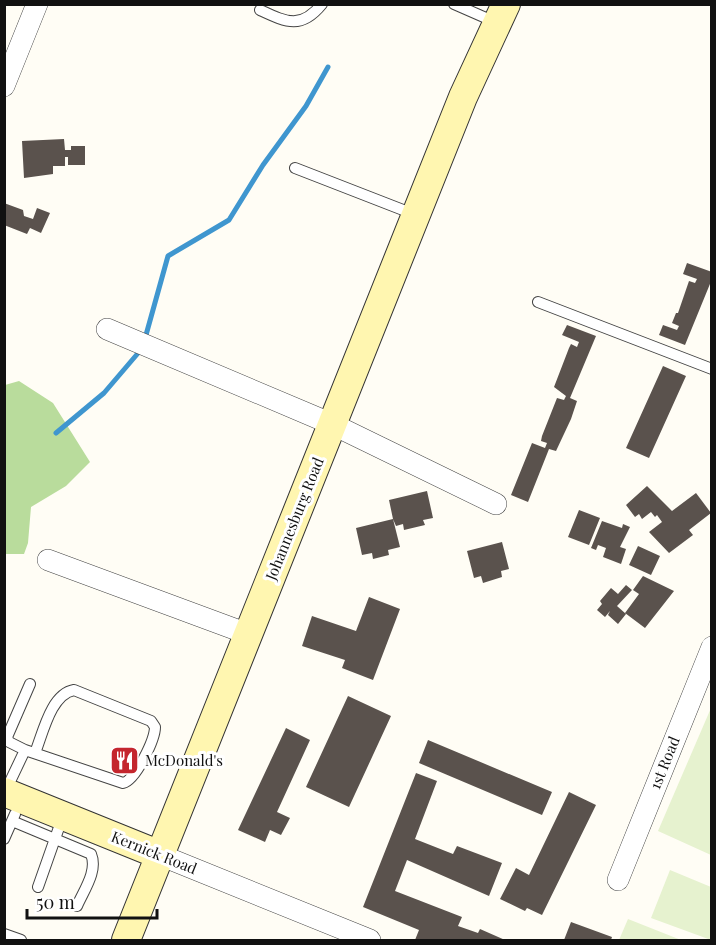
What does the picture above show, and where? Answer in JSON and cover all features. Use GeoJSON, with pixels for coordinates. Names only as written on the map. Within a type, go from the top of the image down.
{"type":"FeatureCollection","features":[{"type":"Feature","properties":{"kind":"main road","name":"Johannesburg Road"},"geometry":{"type":"LineString","coordinates":[[126,940],[334,425],[463,98],[494,9]]}},
{"type":"Feature","properties":{"kind":"main road","name":"Kernick Road"},"geometry":{"type":"LineString","coordinates":[[11,801],[59,827],[160,855]]}},
{"type":"Feature","properties":{"kind":"street"},"geometry":{"type":"LineString","coordinates":[[4,86],[37,4]]}},
{"type":"Feature","properties":{"kind":"street"},"geometry":{"type":"LineString","coordinates":[[107,329],[334,425],[496,504]]}},
{"type":"Feature","properties":{"kind":"street"},"geometry":{"type":"LineString","coordinates":[[48,560],[248,634]]}},
{"type":"Feature","properties":{"kind":"street","name":"1st Road"},"geometry":{"type":"LineString","coordinates":[[618,880],[711,647]]}},
{"type":"Feature","properties":{"kind":"street","name":"Kernick Road"},"geometry":{"type":"LineString","coordinates":[[160,855],[370,940]]}},
{"type":"Feature","properties":{"kind":"lane"},"geometry":{"type":"LineString","coordinates":[[260,10],[287,22],[297,22],[315,14],[322,4]]}},
{"type":"Feature","properties":{"kind":"lane"},"geometry":{"type":"LineString","coordinates":[[454,4],[494,9]]}},
{"type":"Feature","properties":{"kind":"lane"},"geometry":{"type":"LineString","coordinates":[[295,168],[416,215]]}},
{"type":"Feature","properties":{"kind":"lane"},"geometry":{"type":"LineString","coordinates":[[538,302],[711,369]]}},
{"type":"Feature","properties":{"kind":"lane"},"geometry":{"type":"LineString","coordinates":[[4,839],[11,801],[30,752],[58,697],[74,690],[151,721],[155,727],[137,771],[131,779],[123,783],[30,752],[9,742],[7,737],[30,684]]}},
{"type":"Feature","properties":{"kind":"lane"},"geometry":{"type":"LineString","coordinates":[[38,886],[59,827],[91,854],[94,862],[93,871],[76,906]]}},
{"type":"Feature","properties":{"kind":"lane"},"geometry":{"type":"LineString","coordinates":[[4,934],[21,940]]}},
{"type":"Feature","properties":{"kind":"green space"},"geometry":{"type":"Polygon","coordinates":[[[19,381],[53,403],[90,462],[66,486],[31,507],[28,543],[24,554],[5,554],[5,385],[19,381]]]}},
{"type":"Feature","properties":{"kind":"green space"},"geometry":{"type":"Polygon","coordinates":[[[711,708],[712,855],[658,831],[711,708]]]}},
{"type":"Feature","properties":{"kind":"green space"},"geometry":{"type":"Polygon","coordinates":[[[670,870],[711,887],[711,940],[651,918],[670,870]]]}},
{"type":"Feature","properties":{"kind":"green space"},"geometry":{"type":"Polygon","coordinates":[[[628,919],[681,940],[619,940],[628,919]]]}},
{"type":"Feature","properties":{"kind":"building"},"geometry":{"type":"Polygon","coordinates":[[[64,139],[65,150],[71,150],[71,146],[85,146],[85,165],[68,165],[68,157],[65,157],[65,166],[53,166],[53,174],[24,178],[22,141],[64,139]]]}},
{"type":"Feature","properties":{"kind":"building"},"geometry":{"type":"Polygon","coordinates":[[[4,203],[23,210],[24,216],[33,219],[37,208],[50,213],[41,233],[30,228],[27,234],[4,225],[4,203]]]}},
{"type":"Feature","properties":{"kind":"building"},"geometry":{"type":"Polygon","coordinates":[[[687,263],[712,272],[712,279],[685,345],[659,335],[663,325],[677,330],[679,326],[672,323],[678,313],[689,281],[695,283],[697,279],[683,274],[687,263]]]}},
{"type":"Feature","properties":{"kind":"building"},"geometry":{"type":"Polygon","coordinates":[[[567,325],[596,336],[570,398],[577,401],[571,419],[556,451],[549,449],[528,502],[511,495],[532,443],[545,448],[547,443],[541,441],[542,436],[557,398],[564,400],[566,396],[554,387],[571,344],[577,347],[579,342],[562,335],[567,325]]]}},
{"type":"Feature","properties":{"kind":"building"},"geometry":{"type":"Polygon","coordinates":[[[663,366],[686,376],[649,458],[626,448],[663,366]]]}},
{"type":"Feature","properties":{"kind":"building"},"geometry":{"type":"Polygon","coordinates":[[[647,486],[672,511],[696,493],[711,513],[689,530],[693,535],[669,553],[649,532],[662,522],[657,515],[655,517],[651,512],[642,519],[639,514],[635,517],[626,505],[647,486]]]}},
{"type":"Feature","properties":{"kind":"building"},"geometry":{"type":"Polygon","coordinates":[[[427,491],[433,518],[423,520],[425,525],[404,530],[403,524],[396,526],[389,500],[427,491]]]}},
{"type":"Feature","properties":{"kind":"building"},"geometry":{"type":"Polygon","coordinates":[[[579,510],[600,518],[589,545],[568,537],[579,510]]]}},
{"type":"Feature","properties":{"kind":"building"},"geometry":{"type":"Polygon","coordinates":[[[393,519],[400,547],[388,550],[389,555],[373,559],[372,553],[362,555],[356,528],[393,519]]]}},
{"type":"Feature","properties":{"kind":"building"},"geometry":{"type":"Polygon","coordinates":[[[602,521],[622,528],[623,524],[630,527],[620,547],[626,549],[621,564],[603,557],[606,548],[598,545],[596,550],[591,548],[602,521]]]}},
{"type":"Feature","properties":{"kind":"building"},"geometry":{"type":"Polygon","coordinates":[[[502,542],[509,569],[501,571],[502,577],[483,583],[481,576],[474,578],[467,551],[502,542]]]}},
{"type":"Feature","properties":{"kind":"building"},"geometry":{"type":"Polygon","coordinates":[[[638,546],[660,556],[651,575],[629,565],[638,546]]]}},
{"type":"Feature","properties":{"kind":"building"},"geometry":{"type":"Polygon","coordinates":[[[643,576],[674,591],[645,628],[625,613],[639,594],[633,590],[643,576]]]}},
{"type":"Feature","properties":{"kind":"building"},"geometry":{"type":"Polygon","coordinates":[[[626,585],[632,590],[617,606],[626,614],[618,624],[608,615],[610,611],[605,617],[597,610],[602,604],[600,601],[611,588],[618,594],[626,585]]]}},
{"type":"Feature","properties":{"kind":"building"},"geometry":{"type":"Polygon","coordinates":[[[369,597],[400,609],[373,680],[342,668],[345,660],[302,646],[312,616],[356,631],[369,597]]]}},
{"type":"Feature","properties":{"kind":"building"},"geometry":{"type":"Polygon","coordinates":[[[348,696],[391,716],[349,807],[306,787],[348,696]]]}},
{"type":"Feature","properties":{"kind":"building"},"geometry":{"type":"Polygon","coordinates":[[[286,728],[310,740],[277,812],[290,818],[281,835],[270,830],[265,842],[238,830],[286,728]]]}},
{"type":"Feature","properties":{"kind":"building"},"geometry":{"type":"Polygon","coordinates":[[[428,740],[552,792],[542,815],[419,763],[428,740]]]}},
{"type":"Feature","properties":{"kind":"building"},"geometry":{"type":"Polygon","coordinates":[[[416,773],[437,781],[415,839],[453,854],[457,846],[502,863],[489,896],[407,860],[395,891],[462,917],[458,926],[478,933],[480,929],[505,940],[415,940],[419,930],[363,907],[416,773]]]}},
{"type":"Feature","properties":{"kind":"building"},"geometry":{"type":"Polygon","coordinates":[[[569,792],[596,805],[542,915],[527,908],[525,911],[500,899],[516,868],[529,875],[569,792]]]}},
{"type":"Feature","properties":{"kind":"building"},"geometry":{"type":"Polygon","coordinates":[[[571,922],[612,937],[611,940],[564,940],[571,922]]]}},
{"type":"Feature","properties":{"kind":"waterway"},"geometry":{"type":"LineString","coordinates":[[146,335],[168,256],[229,220],[263,165],[306,106],[328,67]]}},
{"type":"Feature","properties":{"kind":"waterway"},"geometry":{"type":"LineString","coordinates":[[56,433],[104,393],[139,352]]}},
{"type":"Feature","properties":{"kind":"place","name":"McDonald's"},"geometry":{"type":"Point","coordinates":[124,761]}}]}
